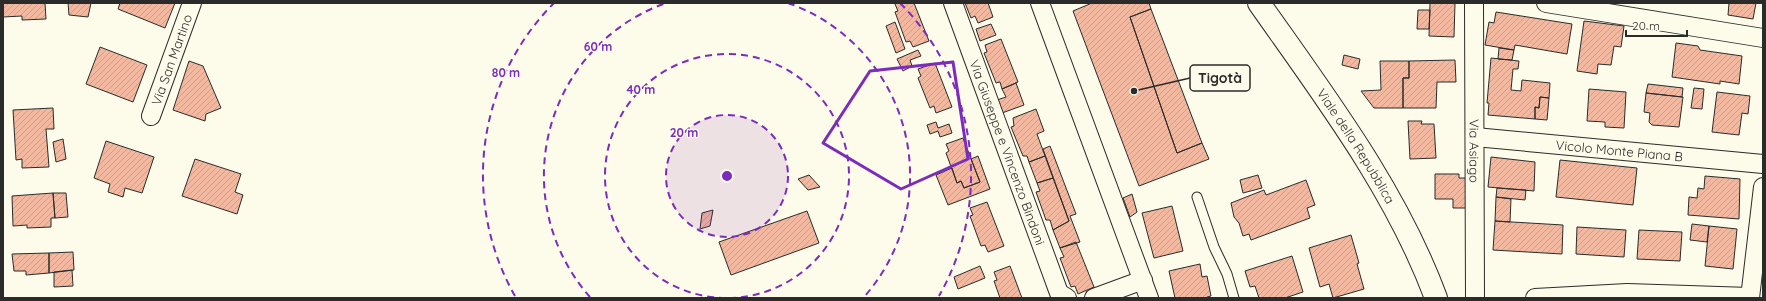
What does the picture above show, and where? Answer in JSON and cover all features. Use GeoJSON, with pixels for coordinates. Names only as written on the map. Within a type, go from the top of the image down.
{"type":"FeatureCollection","features":[{"type":"Feature","properties":{"kind":"main road","name":"Viale della Repubblica"},"geometry":{"type":"LineString","coordinates":[[1259,3],[1372,167],[1413,244],[1436,298]]}},
{"type":"Feature","properties":{"kind":"street","name":"Via San Martino"},"geometry":{"type":"LineString","coordinates":[[151,116],[192,3]]}},
{"type":"Feature","properties":{"kind":"street","name":"Via Giuseppe e Vincenzo Bindoni"},"geometry":{"type":"LineString","coordinates":[[953,3],[1059,293],[1067,298]]}},
{"type":"Feature","properties":{"kind":"street"},"geometry":{"type":"LineString","coordinates":[[1040,3],[1149,298]]}},
{"type":"Feature","properties":{"kind":"street","name":"Via Asiago"},"geometry":{"type":"LineString","coordinates":[[1474,3],[1475,298]]}},
{"type":"Feature","properties":{"kind":"street"},"geometry":{"type":"LineString","coordinates":[[1546,3],[1763,38]]}},
{"type":"Feature","properties":{"kind":"street","name":"Vicolo Monte Piana B"},"geometry":{"type":"LineString","coordinates":[[1475,137],[1763,164]]}},
{"type":"Feature","properties":{"kind":"street"},"geometry":{"type":"LineString","coordinates":[[1535,298],[1628,293],[1750,298],[1763,187]]}},
{"type":"Feature","properties":{"kind":"street"},"geometry":{"type":"LineString","coordinates":[[1094,298],[1143,280]]}},
{"type":"Feature","properties":{"kind":"lane"},"geometry":{"type":"LineString","coordinates":[[1197,197],[1214,247],[1227,274],[1234,298]]}},
{"type":"Feature","properties":{"kind":"highlighted area"},"geometry":{"type":"Polygon","coordinates":[[[953,62],[968,159],[901,189],[823,143],[870,71],[953,62]]]}},
{"type":"Feature","properties":{"kind":"building"},"geometry":{"type":"Polygon","coordinates":[[[3,3],[45,3],[46,19],[22,20],[22,16],[3,17],[3,3]]]}},
{"type":"Feature","properties":{"kind":"building"},"geometry":{"type":"Polygon","coordinates":[[[68,3],[91,3],[88,17],[69,15],[68,3]]]}},
{"type":"Feature","properties":{"kind":"building"},"geometry":{"type":"Polygon","coordinates":[[[120,3],[175,3],[165,28],[118,9],[120,3]]]}},
{"type":"Feature","properties":{"kind":"building"},"geometry":{"type":"Polygon","coordinates":[[[914,3],[929,41],[913,47],[910,41],[906,42],[895,12],[898,11],[895,4],[914,3]]]}},
{"type":"Feature","properties":{"kind":"building"},"geometry":{"type":"Polygon","coordinates":[[[965,3],[988,3],[993,17],[978,23],[975,16],[971,18],[965,3]]]}},
{"type":"Feature","properties":{"kind":"building"},"geometry":{"type":"Polygon","coordinates":[[[1092,3],[1149,3],[1151,9],[1130,17],[1177,153],[1202,143],[1209,159],[1139,186],[1073,11],[1092,3]]]}},
{"type":"Feature","properties":{"kind":"building"},"geometry":{"type":"Polygon","coordinates":[[[1430,3],[1455,3],[1454,37],[1429,36],[1430,3]]]}},
{"type":"Feature","properties":{"kind":"building"},"geometry":{"type":"Polygon","coordinates":[[[1729,3],[1756,3],[1753,19],[1728,15],[1729,3]]]}},
{"type":"Feature","properties":{"kind":"building"},"geometry":{"type":"Polygon","coordinates":[[[1151,9],[1202,143],[1177,153],[1130,17],[1151,9]]]}},
{"type":"Feature","properties":{"kind":"building"},"geometry":{"type":"Polygon","coordinates":[[[1418,10],[1430,10],[1429,29],[1417,29],[1418,10]]]}},
{"type":"Feature","properties":{"kind":"building"},"geometry":{"type":"Polygon","coordinates":[[[1496,12],[1572,24],[1567,54],[1515,45],[1514,50],[1485,45],[1489,22],[1494,23],[1496,12]]]}},
{"type":"Feature","properties":{"kind":"building"},"geometry":{"type":"Polygon","coordinates":[[[1584,21],[1624,26],[1621,47],[1614,46],[1611,65],[1598,64],[1597,74],[1577,71],[1584,21]]]}},
{"type":"Feature","properties":{"kind":"building"},"geometry":{"type":"Polygon","coordinates":[[[895,22],[905,49],[896,53],[886,26],[895,22]]]}},
{"type":"Feature","properties":{"kind":"building"},"geometry":{"type":"Polygon","coordinates":[[[991,24],[996,35],[980,41],[976,29],[991,24]]]}},
{"type":"Feature","properties":{"kind":"building"},"geometry":{"type":"Polygon","coordinates":[[[1001,39],[1018,82],[1002,89],[1000,82],[996,83],[984,53],[987,52],[985,45],[1001,39]]]}},
{"type":"Feature","properties":{"kind":"building"},"geometry":{"type":"Polygon","coordinates":[[[1676,43],[1698,46],[1700,50],[1742,56],[1739,84],[1720,81],[1720,84],[1672,77],[1676,43]]]}},
{"type":"Feature","properties":{"kind":"building"},"geometry":{"type":"Polygon","coordinates":[[[100,47],[147,65],[133,102],[86,84],[100,47]]]}},
{"type":"Feature","properties":{"kind":"building"},"geometry":{"type":"Polygon","coordinates":[[[1499,48],[1514,50],[1512,60],[1498,59],[1499,48]]]}},
{"type":"Feature","properties":{"kind":"building"},"geometry":{"type":"Polygon","coordinates":[[[918,50],[921,56],[910,60],[912,66],[903,71],[897,59],[918,50]]]}},
{"type":"Feature","properties":{"kind":"building"},"geometry":{"type":"Polygon","coordinates":[[[1344,55],[1360,59],[1358,69],[1342,65],[1344,55]]]}},
{"type":"Feature","properties":{"kind":"building"},"geometry":{"type":"Polygon","coordinates":[[[1491,58],[1519,61],[1518,69],[1513,69],[1511,90],[1521,91],[1522,80],[1550,83],[1549,98],[1540,97],[1539,108],[1535,107],[1535,119],[1488,115],[1489,103],[1487,103],[1491,58]]]}},
{"type":"Feature","properties":{"kind":"building"},"geometry":{"type":"Polygon","coordinates":[[[1455,60],[1456,82],[1437,82],[1436,108],[1403,108],[1403,78],[1409,78],[1409,61],[1455,60]]]}},
{"type":"Feature","properties":{"kind":"building"},"geometry":{"type":"Polygon","coordinates":[[[189,61],[203,66],[221,108],[206,114],[205,121],[173,110],[189,61]]]}},
{"type":"Feature","properties":{"kind":"building"},"geometry":{"type":"Polygon","coordinates":[[[1380,61],[1409,61],[1409,78],[1403,78],[1403,108],[1374,108],[1361,91],[1381,90],[1380,61]]]}},
{"type":"Feature","properties":{"kind":"building"},"geometry":{"type":"Polygon","coordinates":[[[935,63],[952,107],[936,113],[934,106],[930,108],[918,78],[921,76],[918,69],[935,63]]]}},
{"type":"Feature","properties":{"kind":"building"},"geometry":{"type":"Polygon","coordinates":[[[1016,83],[1024,105],[1002,113],[997,100],[1006,97],[1002,89],[1016,83]]]}},
{"type":"Feature","properties":{"kind":"building"},"geometry":{"type":"Polygon","coordinates":[[[1648,84],[1683,88],[1682,97],[1646,93],[1648,84]]]}},
{"type":"Feature","properties":{"kind":"building"},"geometry":{"type":"Polygon","coordinates":[[[1694,88],[1704,89],[1702,109],[1691,108],[1694,88]]]}},
{"type":"Feature","properties":{"kind":"building"},"geometry":{"type":"Polygon","coordinates":[[[1589,89],[1626,92],[1624,128],[1605,127],[1605,122],[1587,121],[1589,89]]]}},
{"type":"Feature","properties":{"kind":"building"},"geometry":{"type":"Polygon","coordinates":[[[1717,92],[1750,96],[1748,114],[1742,113],[1739,135],[1712,132],[1717,92]]]}},
{"type":"Feature","properties":{"kind":"building"},"geometry":{"type":"Polygon","coordinates":[[[1646,93],[1683,97],[1679,127],[1652,125],[1649,122],[1650,113],[1644,112],[1646,93]]]}},
{"type":"Feature","properties":{"kind":"building"},"geometry":{"type":"Polygon","coordinates":[[[1540,97],[1549,98],[1547,120],[1535,119],[1535,107],[1539,108],[1540,97]]]}},
{"type":"Feature","properties":{"kind":"building"},"geometry":{"type":"Polygon","coordinates":[[[53,108],[54,129],[46,129],[49,167],[22,168],[22,159],[16,160],[13,110],[53,108]]]}},
{"type":"Feature","properties":{"kind":"building"},"geometry":{"type":"Polygon","coordinates":[[[1036,109],[1044,131],[1037,134],[1045,156],[1029,162],[1027,156],[1023,156],[1011,127],[1014,126],[1013,118],[1036,109]]]}},
{"type":"Feature","properties":{"kind":"building"},"geometry":{"type":"Polygon","coordinates":[[[1408,121],[1422,121],[1421,124],[1434,124],[1436,158],[1410,159],[1408,121]]]}},
{"type":"Feature","properties":{"kind":"building"},"geometry":{"type":"Polygon","coordinates":[[[936,122],[938,128],[949,124],[952,133],[940,137],[938,131],[930,134],[927,125],[936,122]]]}},
{"type":"Feature","properties":{"kind":"building"},"geometry":{"type":"Polygon","coordinates":[[[963,138],[980,182],[964,188],[961,181],[957,183],[946,153],[949,151],[946,144],[963,138]]]}},
{"type":"Feature","properties":{"kind":"building"},"geometry":{"type":"Polygon","coordinates":[[[63,139],[66,159],[56,162],[53,142],[63,139]]]}},
{"type":"Feature","properties":{"kind":"building"},"geometry":{"type":"Polygon","coordinates":[[[106,141],[154,157],[142,193],[125,188],[123,197],[108,192],[110,184],[94,178],[106,141]]]}},
{"type":"Feature","properties":{"kind":"building"},"geometry":{"type":"Polygon","coordinates":[[[1050,146],[1076,214],[1070,216],[1080,242],[1060,248],[1053,230],[1069,221],[1043,149],[1050,146]]]}},
{"type":"Feature","properties":{"kind":"building"},"geometry":{"type":"Polygon","coordinates":[[[978,156],[990,189],[948,205],[936,175],[952,168],[957,183],[961,181],[964,188],[980,182],[971,159],[978,156]]]}},
{"type":"Feature","properties":{"kind":"building"},"geometry":{"type":"Polygon","coordinates":[[[1045,156],[1053,178],[1037,183],[1029,162],[1045,156]]]}},
{"type":"Feature","properties":{"kind":"building"},"geometry":{"type":"Polygon","coordinates":[[[1491,157],[1535,162],[1534,191],[1488,187],[1491,157]]]}},
{"type":"Feature","properties":{"kind":"building"},"geometry":{"type":"Polygon","coordinates":[[[195,159],[241,174],[235,192],[243,195],[237,214],[182,196],[195,159]]]}},
{"type":"Feature","properties":{"kind":"building"},"geometry":{"type":"Polygon","coordinates":[[[1560,160],[1637,168],[1633,205],[1556,197],[1560,160]]]}},
{"type":"Feature","properties":{"kind":"building"},"geometry":{"type":"Polygon","coordinates":[[[1435,174],[1459,174],[1459,178],[1469,178],[1469,208],[1453,208],[1453,199],[1435,199],[1435,174]]]}},
{"type":"Feature","properties":{"kind":"building"},"geometry":{"type":"Polygon","coordinates":[[[809,175],[820,187],[808,190],[798,179],[809,175]]]}},
{"type":"Feature","properties":{"kind":"building"},"geometry":{"type":"Polygon","coordinates":[[[1258,175],[1262,188],[1243,193],[1240,180],[1258,175]]]}},
{"type":"Feature","properties":{"kind":"building"},"geometry":{"type":"Polygon","coordinates":[[[1705,176],[1740,179],[1739,219],[1688,215],[1689,197],[1697,198],[1698,188],[1704,189],[1705,176]]]}},
{"type":"Feature","properties":{"kind":"building"},"geometry":{"type":"Polygon","coordinates":[[[1053,178],[1069,221],[1053,230],[1050,220],[1046,220],[1036,192],[1040,191],[1037,183],[1053,178]]]}},
{"type":"Feature","properties":{"kind":"building"},"geometry":{"type":"Polygon","coordinates":[[[1306,180],[1315,205],[1307,208],[1310,218],[1251,240],[1249,234],[1243,236],[1239,223],[1234,217],[1231,203],[1264,190],[1266,195],[1306,180]]]}},
{"type":"Feature","properties":{"kind":"building"},"geometry":{"type":"Polygon","coordinates":[[[1497,188],[1526,190],[1525,200],[1496,197],[1497,188]]]}},
{"type":"Feature","properties":{"kind":"building"},"geometry":{"type":"Polygon","coordinates":[[[53,193],[66,193],[68,217],[55,218],[53,193]]]}},
{"type":"Feature","properties":{"kind":"building"},"geometry":{"type":"Polygon","coordinates":[[[53,193],[55,218],[51,218],[51,227],[27,228],[27,225],[13,226],[12,196],[53,193]]]}},
{"type":"Feature","properties":{"kind":"building"},"geometry":{"type":"Polygon","coordinates":[[[1132,194],[1137,212],[1130,217],[1123,198],[1132,194]]]}},
{"type":"Feature","properties":{"kind":"building"},"geometry":{"type":"Polygon","coordinates":[[[1496,197],[1511,199],[1510,222],[1495,221],[1496,197]]]}},
{"type":"Feature","properties":{"kind":"building"},"geometry":{"type":"Polygon","coordinates":[[[987,202],[1004,246],[988,252],[985,245],[981,246],[970,216],[973,215],[970,208],[987,202]]]}},
{"type":"Feature","properties":{"kind":"building"},"geometry":{"type":"Polygon","coordinates":[[[1172,206],[1183,251],[1154,258],[1142,213],[1172,206]]]}},
{"type":"Feature","properties":{"kind":"building"},"geometry":{"type":"Polygon","coordinates":[[[713,210],[710,226],[700,229],[702,213],[713,210]]]}},
{"type":"Feature","properties":{"kind":"building"},"geometry":{"type":"Polygon","coordinates":[[[807,211],[819,243],[731,275],[719,242],[807,211]]]}},
{"type":"Feature","properties":{"kind":"building"},"geometry":{"type":"Polygon","coordinates":[[[1495,221],[1563,225],[1562,254],[1493,250],[1495,221]]]}},
{"type":"Feature","properties":{"kind":"building"},"geometry":{"type":"Polygon","coordinates":[[[1692,224],[1709,226],[1707,242],[1690,240],[1692,224]]]}},
{"type":"Feature","properties":{"kind":"building"},"geometry":{"type":"Polygon","coordinates":[[[1709,226],[1737,229],[1733,269],[1705,266],[1709,226]]]}},
{"type":"Feature","properties":{"kind":"building"},"geometry":{"type":"Polygon","coordinates":[[[1577,227],[1626,230],[1624,257],[1576,254],[1577,227]]]}},
{"type":"Feature","properties":{"kind":"building"},"geometry":{"type":"Polygon","coordinates":[[[1639,230],[1682,232],[1680,261],[1637,259],[1639,230]]]}},
{"type":"Feature","properties":{"kind":"building"},"geometry":{"type":"Polygon","coordinates":[[[1351,235],[1359,263],[1357,264],[1364,289],[1333,298],[1329,284],[1320,287],[1309,248],[1351,235]]]}},
{"type":"Feature","properties":{"kind":"building"},"geometry":{"type":"Polygon","coordinates":[[[1076,242],[1094,287],[1078,294],[1075,286],[1071,287],[1060,258],[1064,257],[1060,248],[1076,242]]]}},
{"type":"Feature","properties":{"kind":"building"},"geometry":{"type":"Polygon","coordinates":[[[73,252],[74,270],[49,273],[49,253],[73,252]]]}},
{"type":"Feature","properties":{"kind":"building"},"geometry":{"type":"Polygon","coordinates":[[[49,253],[49,273],[26,275],[26,271],[14,271],[12,254],[49,253]]]}},
{"type":"Feature","properties":{"kind":"building"},"geometry":{"type":"Polygon","coordinates":[[[1292,256],[1303,292],[1285,298],[1259,298],[1255,286],[1250,287],[1245,271],[1292,256]]]}},
{"type":"Feature","properties":{"kind":"building"},"geometry":{"type":"Polygon","coordinates":[[[1200,264],[1202,277],[1207,276],[1211,296],[1207,298],[1175,298],[1169,271],[1200,264]]]}},
{"type":"Feature","properties":{"kind":"building"},"geometry":{"type":"Polygon","coordinates":[[[980,266],[985,278],[958,289],[954,277],[980,266]]]}},
{"type":"Feature","properties":{"kind":"building"},"geometry":{"type":"Polygon","coordinates":[[[1010,266],[1022,298],[1000,298],[994,281],[997,280],[994,272],[1010,266]]]}},
{"type":"Feature","properties":{"kind":"building"},"geometry":{"type":"Polygon","coordinates":[[[72,270],[73,286],[54,287],[54,272],[72,270]]]}},
{"type":"Feature","properties":{"kind":"place","name":"Tigotà"},"geometry":{"type":"Point","coordinates":[1134,91]}}]}
